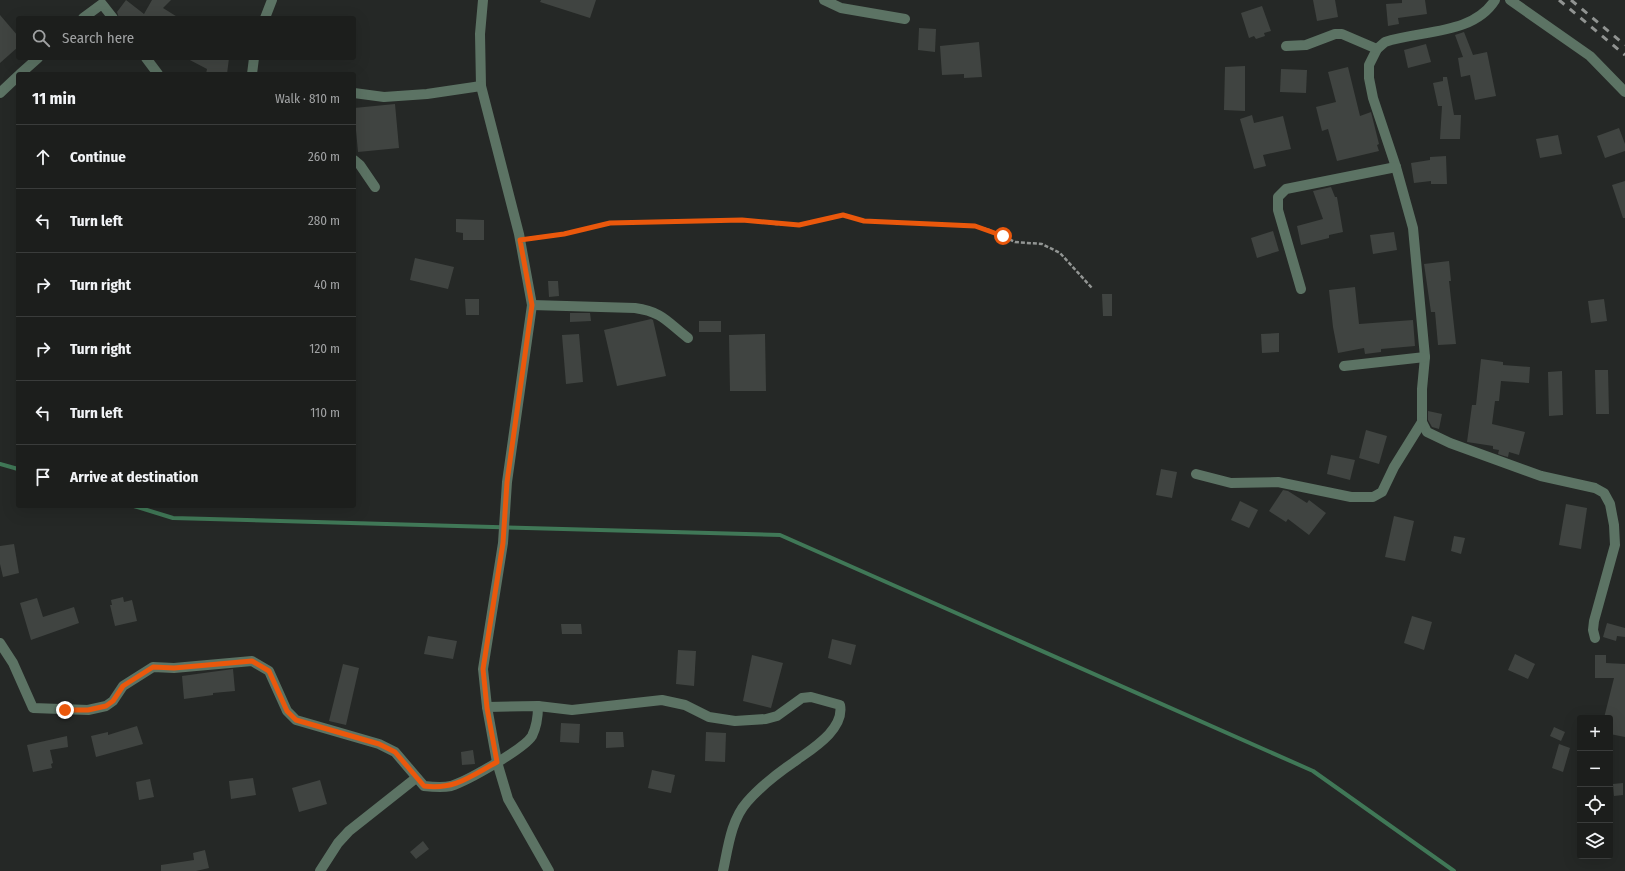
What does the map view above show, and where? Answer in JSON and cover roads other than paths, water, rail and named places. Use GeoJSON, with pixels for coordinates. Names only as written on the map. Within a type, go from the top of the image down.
{"type":"FeatureCollection","features":[{"type":"Feature","properties":{"kind":"street"},"geometry":{"type":"LineString","coordinates":[[266,16],[272,0]]}},
{"type":"Feature","properties":{"kind":"street"},"geometry":{"type":"LineString","coordinates":[[483,0],[480,34],[481,86],[520,240],[532,305],[507,482],[503,542],[483,669],[487,708],[497,762],[508,799],[549,871]]}},
{"type":"Feature","properties":{"kind":"street"},"geometry":{"type":"LineString","coordinates":[[824,0],[841,8],[905,19]]}},
{"type":"Feature","properties":{"kind":"street"},"geometry":{"type":"LineString","coordinates":[[1495,0],[1484,14],[1469,23],[1397,38],[1385,42],[1377,49],[1369,65],[1369,78],[1373,98],[1396,167],[1413,228],[1425,357],[1422,389],[1422,422],[1427,432],[1450,443],[1541,476],[1595,488],[1604,493],[1610,504],[1614,525],[1614,545],[1594,621],[1593,630],[1596,638]]}},
{"type":"Feature","properties":{"kind":"street"},"geometry":{"type":"LineString","coordinates":[[1510,0],[1590,56],[1625,92]]}},
{"type":"Feature","properties":{"kind":"street"},"geometry":{"type":"LineString","coordinates":[[87,16],[102,4],[111,16]]}},
{"type":"Feature","properties":{"kind":"street"},"geometry":{"type":"LineString","coordinates":[[1286,46],[1306,45],[1335,34],[1342,34],[1377,49]]}},
{"type":"Feature","properties":{"kind":"street"},"geometry":{"type":"LineString","coordinates":[[22,72],[36,60]]}},
{"type":"Feature","properties":{"kind":"street"},"geometry":{"type":"LineString","coordinates":[[148,60],[156,72]]}},
{"type":"Feature","properties":{"kind":"street"},"geometry":{"type":"LineString","coordinates":[[252,72],[254,60]]}},
{"type":"Feature","properties":{"kind":"street"},"geometry":{"type":"LineString","coordinates":[[0,93],[16,78]]}},
{"type":"Feature","properties":{"kind":"street"},"geometry":{"type":"LineString","coordinates":[[356,93],[384,97],[427,94],[481,86]]}},
{"type":"Feature","properties":{"kind":"street"},"geometry":{"type":"LineString","coordinates":[[356,162],[375,187]]}},
{"type":"Feature","properties":{"kind":"street"},"geometry":{"type":"LineString","coordinates":[[1301,289],[1278,210],[1278,198],[1286,189],[1396,167]]}},
{"type":"Feature","properties":{"kind":"street"},"geometry":{"type":"LineString","coordinates":[[532,305],[635,308],[651,310],[662,316],[688,338]]}},
{"type":"Feature","properties":{"kind":"street"},"geometry":{"type":"LineString","coordinates":[[1344,366],[1425,357]]}},
{"type":"Feature","properties":{"kind":"street"},"geometry":{"type":"LineString","coordinates":[[1196,474],[1231,483],[1278,482],[1351,497],[1373,496],[1382,492],[1394,467],[1422,422]]}},
{"type":"Feature","properties":{"kind":"street"},"geometry":{"type":"LineString","coordinates":[[0,643],[12,663],[33,708],[88,710],[106,706],[113,701],[123,686],[153,667],[174,668],[252,661],[269,671],[287,711],[296,720],[379,744],[395,752],[424,786],[438,788],[452,786],[517,751],[531,737],[538,722],[538,706]]}},
{"type":"Feature","properties":{"kind":"street"},"geometry":{"type":"LineString","coordinates":[[487,708],[538,706],[572,710],[662,700],[685,705],[709,716],[735,721],[766,719],[777,716],[802,698],[811,697],[840,705],[841,710],[838,720],[826,737],[814,749],[794,761],[747,801],[738,814],[723,871]]}},
{"type":"Feature","properties":{"kind":"street"},"geometry":{"type":"LineString","coordinates":[[320,871],[338,844],[349,831],[416,778]]}},
{"type":"Feature","properties":{"kind":"waterway"},"geometry":{"type":"LineString","coordinates":[[0,464],[16,468]]}},
{"type":"Feature","properties":{"kind":"waterway"},"geometry":{"type":"LineString","coordinates":[[140,508],[173,518],[780,535],[1313,771],[1454,871]]}},
{"type":"Feature","properties":{"kind":"railway"},"geometry":{"type":"LineString","coordinates":[[1559,0],[1625,55]]}},
{"type":"Feature","properties":{"kind":"railway"},"geometry":{"type":"LineString","coordinates":[[1571,0],[1625,45]]}}]}
